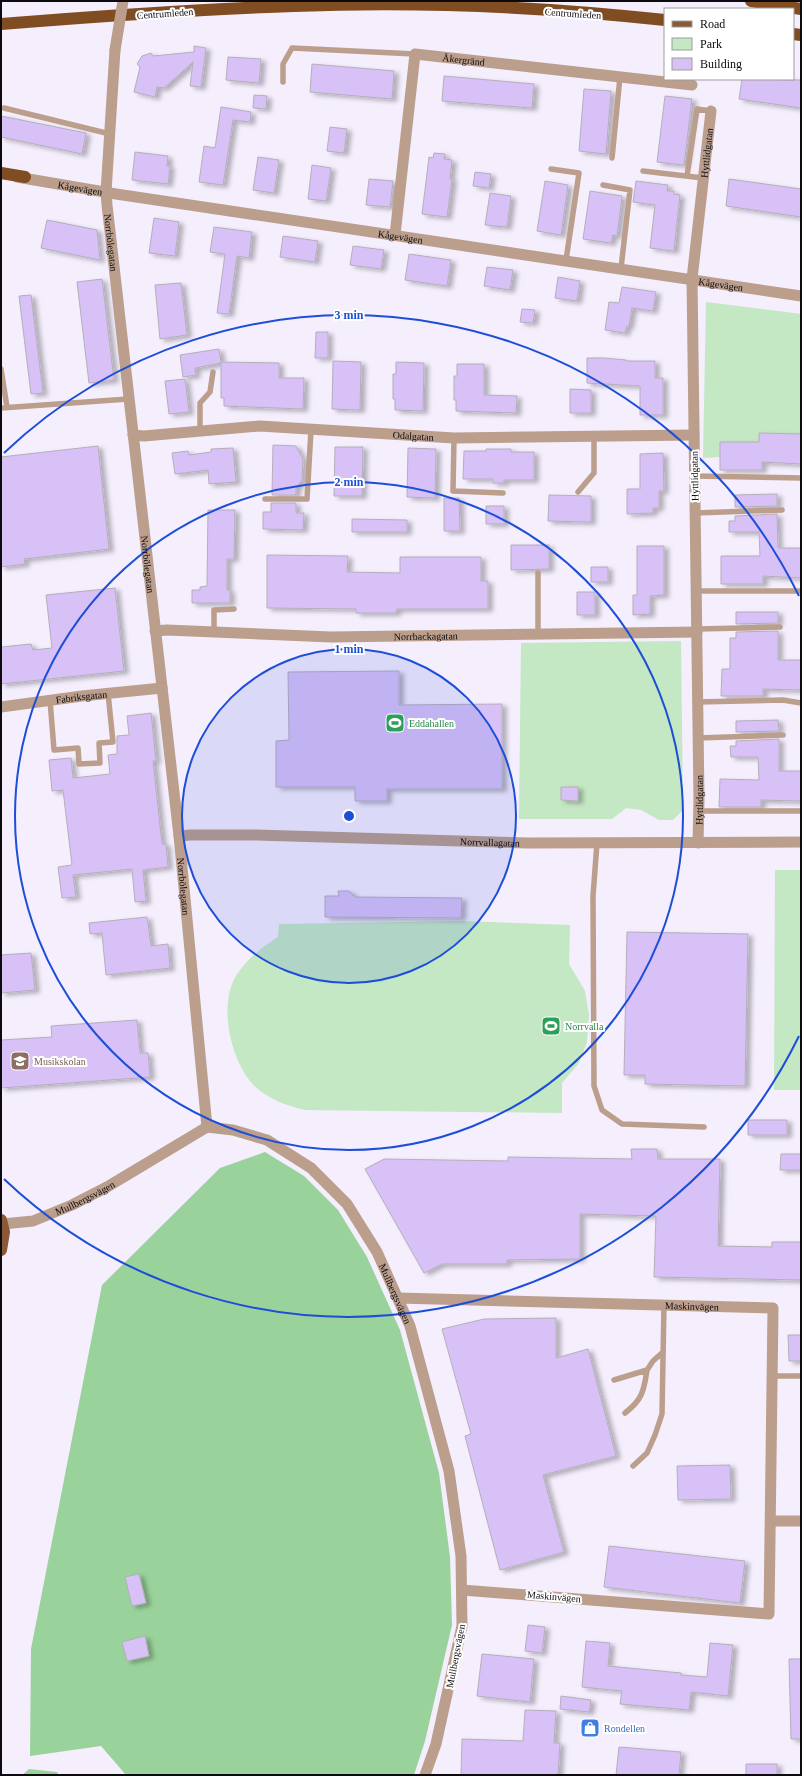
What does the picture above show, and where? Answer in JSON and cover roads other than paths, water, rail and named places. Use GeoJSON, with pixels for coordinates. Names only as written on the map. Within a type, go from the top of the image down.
{"type":"FeatureCollection","features":[{"type":"Feature","properties":{"kind":"highway"},"geometry":{"type":"LineString","coordinates":[[751,1],[801,9]]}},
{"type":"Feature","properties":{"kind":"highway","name":"Centrumleden"},"geometry":{"type":"LineString","coordinates":[[1,24],[221,9],[346,5],[495,8],[664,20]]}},
{"type":"Feature","properties":{"kind":"highway"},"geometry":{"type":"LineString","coordinates":[[1,173],[25,177]]}},
{"type":"Feature","properties":{"kind":"main road"},"geometry":{"type":"LineString","coordinates":[[1,1250],[4,1240],[2,1222]]}},
{"type":"Feature","properties":{"kind":"street","name":"Norrbölegatan"},"geometry":{"type":"LineString","coordinates":[[122,1],[115,50],[106,192],[128,399],[134,434],[179,836],[207,1127]]}},
{"type":"Feature","properties":{"kind":"street","name":"Åkergränd"},"geometry":{"type":"LineString","coordinates":[[415,54],[692,85]]}},
{"type":"Feature","properties":{"kind":"street"},"geometry":{"type":"LineString","coordinates":[[395,235],[415,54]]}},
{"type":"Feature","properties":{"kind":"street","name":"Hyttlidgatan"},"geometry":{"type":"LineString","coordinates":[[698,843],[697,630],[692,279],[711,111]]}},
{"type":"Feature","properties":{"kind":"street","name":"Kågevägen"},"geometry":{"type":"LineString","coordinates":[[1,176],[25,177],[106,192],[801,296]]}},
{"type":"Feature","properties":{"kind":"street","name":"Odalgatan"},"geometry":{"type":"LineString","coordinates":[[134,434],[144,436],[260,426],[454,438],[694,435]]}},
{"type":"Feature","properties":{"kind":"street","name":"Norrbackagatan"},"geometry":{"type":"LineString","coordinates":[[155,631],[331,637],[697,630]]}},
{"type":"Feature","properties":{"kind":"street","name":"Fabriksgatan"},"geometry":{"type":"LineString","coordinates":[[1,707],[108,693],[162,688]]}},
{"type":"Feature","properties":{"kind":"street","name":"Norrvallagatan"},"geometry":{"type":"LineString","coordinates":[[179,836],[256,835],[597,844],[801,842]]}},
{"type":"Feature","properties":{"kind":"street","name":"Mullbergsvägen"},"geometry":{"type":"LineString","coordinates":[[2,1222],[33,1221],[72,1205],[107,1187],[207,1127],[233,1130],[266,1140],[311,1168],[347,1204],[377,1252],[410,1326],[449,1471],[461,1556],[462,1626],[436,1744],[425,1775]]}},
{"type":"Feature","properties":{"kind":"street","name":"Maskinvägen"},"geometry":{"type":"LineString","coordinates":[[398,1298],[773,1308],[769,1614],[462,1590]]}},
{"type":"Feature","properties":{"kind":"street"},"geometry":{"type":"LineString","coordinates":[[771,1521],[801,1521]]}},
{"type":"Feature","properties":{"kind":"lane"},"geometry":{"type":"LineString","coordinates":[[283,82],[283,64],[292,48],[415,54]]}},
{"type":"Feature","properties":{"kind":"lane"},"geometry":{"type":"LineString","coordinates":[[612,158],[620,77]]}},
{"type":"Feature","properties":{"kind":"lane"},"geometry":{"type":"LineString","coordinates":[[4,108],[110,134]]}},
{"type":"Feature","properties":{"kind":"lane"},"geometry":{"type":"LineString","coordinates":[[687,176],[697,108],[711,111]]}},
{"type":"Feature","properties":{"kind":"lane"},"geometry":{"type":"LineString","coordinates":[[551,169],[579,173],[566,260]]}},
{"type":"Feature","properties":{"kind":"lane"},"geometry":{"type":"LineString","coordinates":[[643,171],[703,178]]}},
{"type":"Feature","properties":{"kind":"lane"},"geometry":{"type":"LineString","coordinates":[[603,184],[630,190],[621,268]]}},
{"type":"Feature","properties":{"kind":"lane"},"geometry":{"type":"LineString","coordinates":[[1,369],[4,407],[128,399]]}},
{"type":"Feature","properties":{"kind":"lane"},"geometry":{"type":"LineString","coordinates":[[200,432],[200,403],[210,392],[213,372]]}},
{"type":"Feature","properties":{"kind":"lane"},"geometry":{"type":"LineString","coordinates":[[265,499],[307,499],[311,430]]}},
{"type":"Feature","properties":{"kind":"lane"},"geometry":{"type":"LineString","coordinates":[[578,492],[594,473],[594,437]]}},
{"type":"Feature","properties":{"kind":"lane"},"geometry":{"type":"LineString","coordinates":[[454,438],[453,491],[503,493]]}},
{"type":"Feature","properties":{"kind":"lane"},"geometry":{"type":"LineString","coordinates":[[694,476],[801,478]]}},
{"type":"Feature","properties":{"kind":"lane"},"geometry":{"type":"LineString","coordinates":[[695,513],[782,510]]}},
{"type":"Feature","properties":{"kind":"lane"},"geometry":{"type":"LineString","coordinates":[[538,573],[538,634]]}},
{"type":"Feature","properties":{"kind":"lane"},"geometry":{"type":"LineString","coordinates":[[696,591],[801,591]]}},
{"type":"Feature","properties":{"kind":"lane"},"geometry":{"type":"LineString","coordinates":[[214,632],[214,610],[234,609]]}},
{"type":"Feature","properties":{"kind":"lane"},"geometry":{"type":"LineString","coordinates":[[697,630],[780,627]]}},
{"type":"Feature","properties":{"kind":"lane"},"geometry":{"type":"LineString","coordinates":[[50,700],[54,750],[78,748],[79,764],[100,763],[99,743],[113,742],[108,693]]}},
{"type":"Feature","properties":{"kind":"lane"},"geometry":{"type":"LineString","coordinates":[[697,702],[782,700],[801,703]]}},
{"type":"Feature","properties":{"kind":"lane"},"geometry":{"type":"LineString","coordinates":[[698,738],[783,735]]}},
{"type":"Feature","properties":{"kind":"lane"},"geometry":{"type":"LineString","coordinates":[[698,811],[801,810]]}},
{"type":"Feature","properties":{"kind":"lane"},"geometry":{"type":"LineString","coordinates":[[597,844],[594,896],[594,1086],[602,1110],[622,1124],[704,1127]]}},
{"type":"Feature","properties":{"kind":"lane"},"geometry":{"type":"LineString","coordinates":[[633,1466],[647,1453],[662,1414],[664,1305]]}},
{"type":"Feature","properties":{"kind":"lane"},"geometry":{"type":"LineString","coordinates":[[626,1413],[636,1405],[644,1388],[647,1370],[653,1360],[663,1352]]}},
{"type":"Feature","properties":{"kind":"lane"},"geometry":{"type":"LineString","coordinates":[[614,1380],[647,1370]]}},
{"type":"Feature","properties":{"kind":"lane"},"geometry":{"type":"LineString","coordinates":[[773,1376],[801,1376]]}},
{"type":"Feature","properties":{"kind":"place","name":"Eddahallen"},"geometry":{"type":"Point","coordinates":[395,723]}},
{"type":"Feature","properties":{"kind":"place","name":"Norrvalla"},"geometry":{"type":"Point","coordinates":[551,1026]}},
{"type":"Feature","properties":{"kind":"place","name":"Musikskolan"},"geometry":{"type":"Point","coordinates":[20,1061]}},
{"type":"Feature","properties":{"kind":"place","name":"Rondellen"},"geometry":{"type":"Point","coordinates":[590,1728]}}]}
